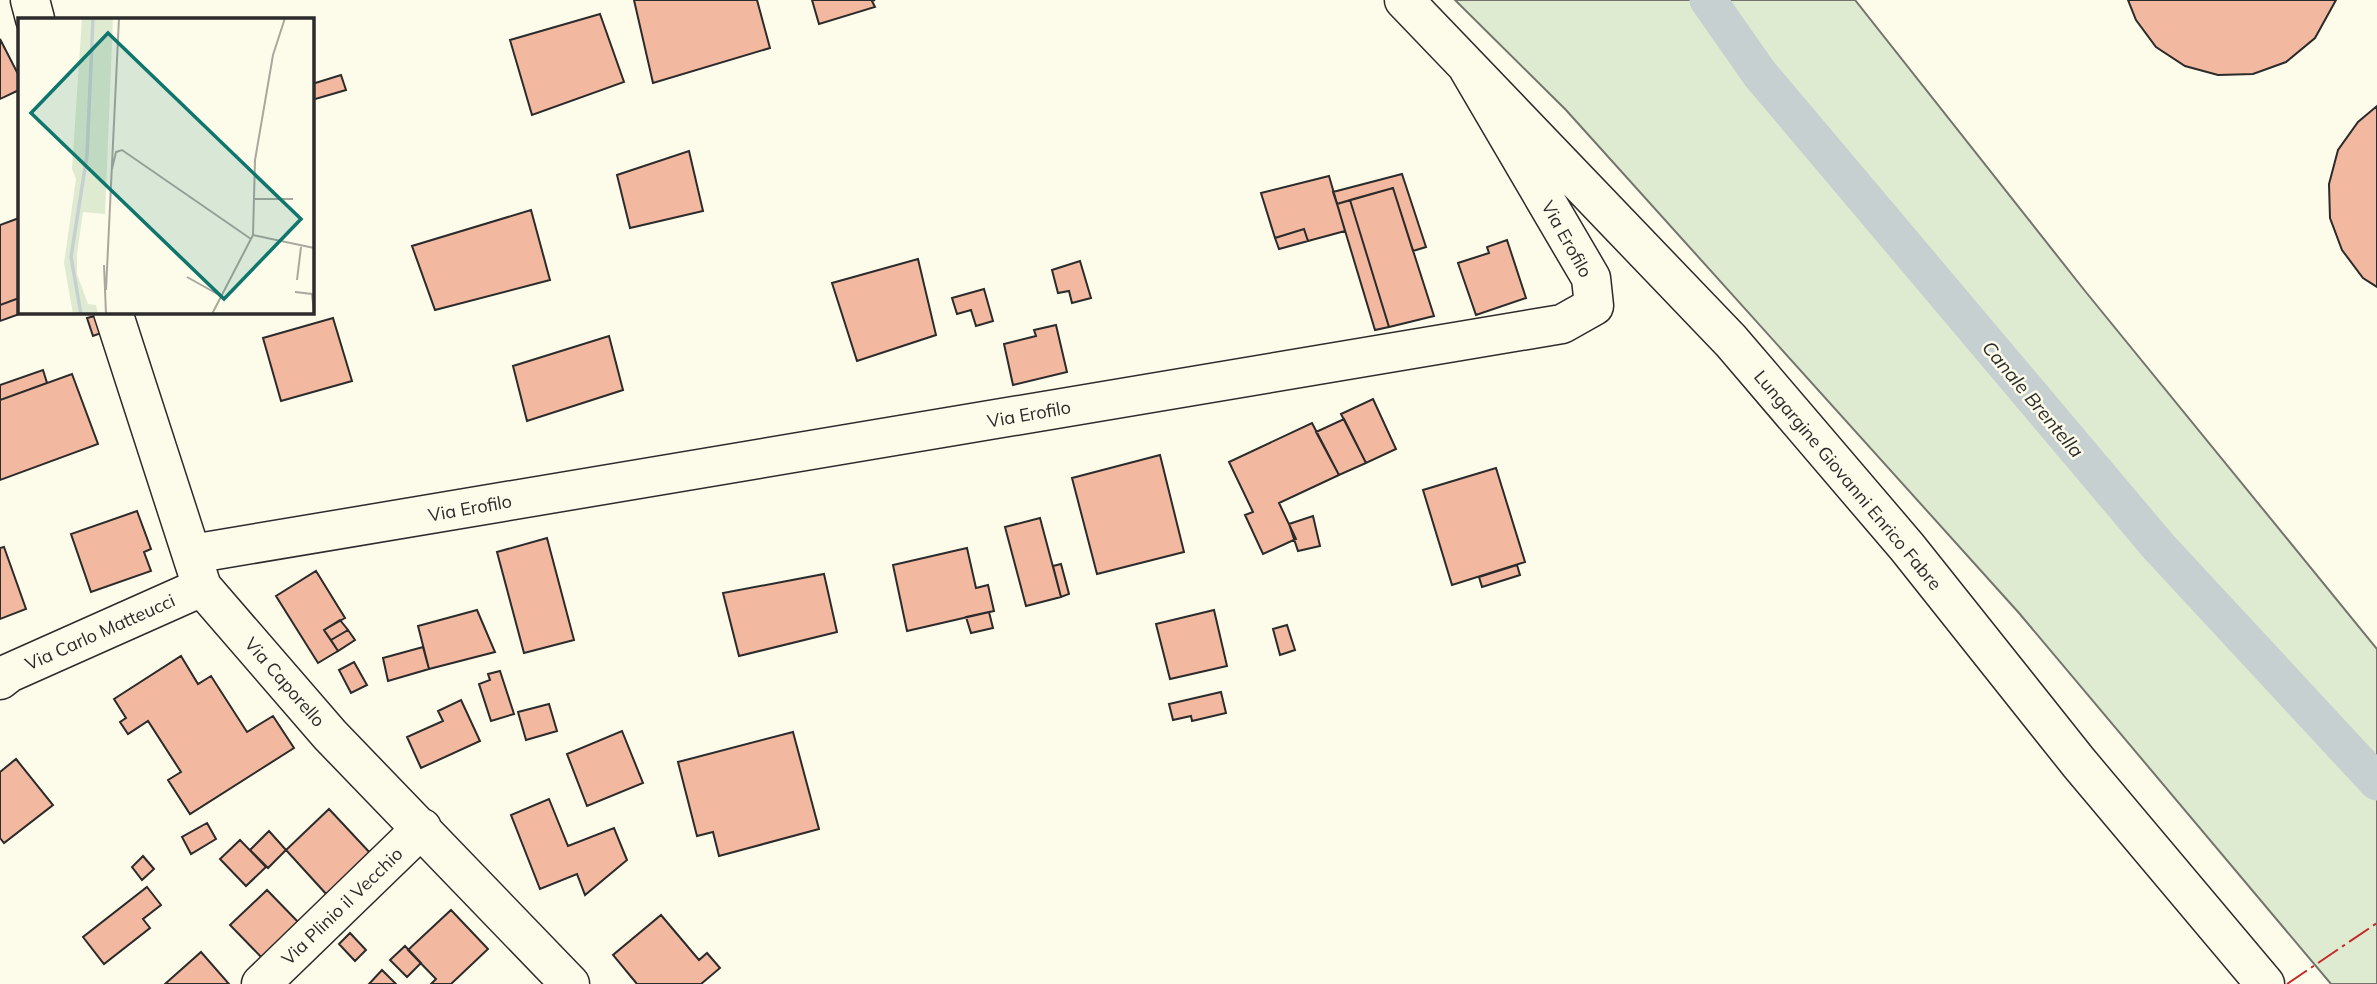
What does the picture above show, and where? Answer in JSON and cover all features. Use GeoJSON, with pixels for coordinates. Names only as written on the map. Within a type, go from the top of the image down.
{"type":"FeatureCollection","features":[{"type":"Feature","properties":{"kind":"street","name":"Lungargine Giovanni Enrico Fabre"},"geometry":{"type":"LineString","coordinates":[[1404,0],[1731,341],[1907,547],[2078,763],[2265,984]]}},
{"type":"Feature","properties":{"kind":"street","name":"Via Erofilo"},"geometry":{"type":"LineString","coordinates":[[197,571],[1563,324],[1594,306],[1591,278],[1468,68]]}},
{"type":"Feature","properties":{"kind":"street","name":"Via Caporello"},"geometry":{"type":"LineString","coordinates":[[113,313],[197,571],[330,734],[570,984]]}},
{"type":"Feature","properties":{"kind":"street","name":"Via Carlo Matteucci"},"geometry":{"type":"LineString","coordinates":[[0,680],[197,571]]}},
{"type":"Feature","properties":{"kind":"street","name":"Via Plinio il Vecchio"},"geometry":{"type":"LineString","coordinates":[[261,984],[422,828]]}},
{"type":"Feature","properties":{"kind":"green space"},"geometry":{"type":"Polygon","coordinates":[[[1455,0],[1855,0],[2085,291],[2377,649],[2377,984],[2331,984],[2019,613],[1566,110],[1455,0]]]}},
{"type":"Feature","properties":{"kind":"building"},"geometry":{"type":"Polygon","coordinates":[[[634,0],[757,0],[770,48],[653,83],[634,0]]]}},
{"type":"Feature","properties":{"kind":"building"},"geometry":{"type":"Polygon","coordinates":[[[812,0],[875,0],[872,1],[875,7],[819,24],[812,0]]]}},
{"type":"Feature","properties":{"kind":"building"},"geometry":{"type":"Polygon","coordinates":[[[2128,0],[2336,0],[2315,38],[2286,62],[2253,74],[2218,75],[2185,66],[2156,47],[2136,20],[2128,0]]]}},
{"type":"Feature","properties":{"kind":"building"},"geometry":{"type":"Polygon","coordinates":[[[600,14],[624,82],[532,115],[510,40],[600,14]]]}},
{"type":"Feature","properties":{"kind":"building"},"geometry":{"type":"Polygon","coordinates":[[[0,39],[18,74],[18,90],[0,99],[0,39]]]}},
{"type":"Feature","properties":{"kind":"building"},"geometry":{"type":"Polygon","coordinates":[[[341,75],[346,90],[313,100],[313,84],[341,75]]]}},
{"type":"Feature","properties":{"kind":"building"},"geometry":{"type":"Polygon","coordinates":[[[2377,106],[2377,287],[2363,278],[2342,250],[2330,218],[2329,184],[2338,150],[2358,122],[2377,106]]]}},
{"type":"Feature","properties":{"kind":"building"},"geometry":{"type":"Polygon","coordinates":[[[689,151],[703,211],[630,228],[617,175],[689,151]]]}},
{"type":"Feature","properties":{"kind":"building"},"geometry":{"type":"Polygon","coordinates":[[[1402,174],[1426,247],[1413,251],[1393,188],[1337,204],[1333,192],[1402,174]]]}},
{"type":"Feature","properties":{"kind":"building"},"geometry":{"type":"Polygon","coordinates":[[[1329,176],[1345,231],[1308,241],[1304,229],[1275,238],[1261,193],[1329,176]]]}},
{"type":"Feature","properties":{"kind":"building"},"geometry":{"type":"Polygon","coordinates":[[[1393,188],[1434,316],[1389,327],[1350,200],[1393,188]]]}},
{"type":"Feature","properties":{"kind":"building"},"geometry":{"type":"Polygon","coordinates":[[[1350,200],[1389,327],[1375,330],[1337,204],[1350,200]]]}},
{"type":"Feature","properties":{"kind":"building"},"geometry":{"type":"Polygon","coordinates":[[[531,210],[550,280],[435,310],[412,246],[531,210]]]}},
{"type":"Feature","properties":{"kind":"building"},"geometry":{"type":"Polygon","coordinates":[[[18,218],[18,298],[0,305],[0,225],[18,218]]]}},
{"type":"Feature","properties":{"kind":"building"},"geometry":{"type":"Polygon","coordinates":[[[1304,229],[1308,241],[1279,249],[1275,238],[1304,229]]]}},
{"type":"Feature","properties":{"kind":"building"},"geometry":{"type":"Polygon","coordinates":[[[1507,240],[1526,298],[1476,315],[1458,263],[1489,253],[1487,247],[1507,240]]]}},
{"type":"Feature","properties":{"kind":"building"},"geometry":{"type":"Polygon","coordinates":[[[918,259],[936,335],[857,361],[832,283],[918,259]]]}},
{"type":"Feature","properties":{"kind":"building"},"geometry":{"type":"Polygon","coordinates":[[[1080,261],[1091,298],[1072,303],[1069,291],[1058,293],[1052,270],[1080,261]]]}},
{"type":"Feature","properties":{"kind":"building"},"geometry":{"type":"Polygon","coordinates":[[[984,289],[993,321],[976,326],[971,310],[957,314],[952,298],[984,289]]]}},
{"type":"Feature","properties":{"kind":"building"},"geometry":{"type":"Polygon","coordinates":[[[18,298],[18,313],[22,313],[0,321],[0,305],[18,298]]]}},
{"type":"Feature","properties":{"kind":"building"},"geometry":{"type":"Polygon","coordinates":[[[99,315],[104,332],[93,336],[87,318],[99,315]]]}},
{"type":"Feature","properties":{"kind":"building"},"geometry":{"type":"Polygon","coordinates":[[[333,318],[352,381],[281,401],[263,338],[333,318]]]}},
{"type":"Feature","properties":{"kind":"building"},"geometry":{"type":"Polygon","coordinates":[[[1056,325],[1067,372],[1013,385],[1004,344],[1036,336],[1034,330],[1056,325]]]}},
{"type":"Feature","properties":{"kind":"building"},"geometry":{"type":"Polygon","coordinates":[[[609,336],[623,390],[527,421],[513,366],[609,336]]]}},
{"type":"Feature","properties":{"kind":"building"},"geometry":{"type":"Polygon","coordinates":[[[43,370],[47,383],[0,400],[0,385],[43,370]]]}},
{"type":"Feature","properties":{"kind":"building"},"geometry":{"type":"Polygon","coordinates":[[[72,374],[98,444],[0,480],[0,400],[72,374]]]}},
{"type":"Feature","properties":{"kind":"building"},"geometry":{"type":"Polygon","coordinates":[[[1373,399],[1396,449],[1366,463],[1341,414],[1373,399]]]}},
{"type":"Feature","properties":{"kind":"building"},"geometry":{"type":"Polygon","coordinates":[[[1344,419],[1366,463],[1339,475],[1316,432],[1344,419]]]}},
{"type":"Feature","properties":{"kind":"building"},"geometry":{"type":"Polygon","coordinates":[[[1312,423],[1339,475],[1279,503],[1296,539],[1263,554],[1245,515],[1253,512],[1229,462],[1312,423]]]}},
{"type":"Feature","properties":{"kind":"building"},"geometry":{"type":"Polygon","coordinates":[[[1160,455],[1184,552],[1097,574],[1072,478],[1160,455]]]}},
{"type":"Feature","properties":{"kind":"building"},"geometry":{"type":"Polygon","coordinates":[[[1496,468],[1525,562],[1452,585],[1423,490],[1496,468]]]}},
{"type":"Feature","properties":{"kind":"building"},"geometry":{"type":"Polygon","coordinates":[[[137,511],[151,549],[144,552],[151,571],[91,592],[71,534],[137,511]]]}},
{"type":"Feature","properties":{"kind":"building"},"geometry":{"type":"Polygon","coordinates":[[[1313,516],[1320,546],[1298,551],[1289,524],[1313,516]]]}},
{"type":"Feature","properties":{"kind":"building"},"geometry":{"type":"Polygon","coordinates":[[[1040,518],[1061,597],[1026,606],[1005,527],[1040,518]]]}},
{"type":"Feature","properties":{"kind":"building"},"geometry":{"type":"Polygon","coordinates":[[[547,538],[574,640],[524,653],[497,552],[547,538]]]}},
{"type":"Feature","properties":{"kind":"building"},"geometry":{"type":"Polygon","coordinates":[[[4,547],[26,609],[0,619],[0,548],[4,547]]]}},
{"type":"Feature","properties":{"kind":"building"},"geometry":{"type":"Polygon","coordinates":[[[967,548],[976,588],[988,585],[994,611],[907,631],[893,565],[967,548]]]}},
{"type":"Feature","properties":{"kind":"building"},"geometry":{"type":"Polygon","coordinates":[[[1061,564],[1069,594],[1061,597],[1053,566],[1061,564]]]}},
{"type":"Feature","properties":{"kind":"building"},"geometry":{"type":"Polygon","coordinates":[[[1517,565],[1520,575],[1482,587],[1479,577],[1517,565]]]}},
{"type":"Feature","properties":{"kind":"building"},"geometry":{"type":"Polygon","coordinates":[[[316,571],[345,618],[324,630],[338,651],[318,663],[276,596],[316,571]]]}},
{"type":"Feature","properties":{"kind":"building"},"geometry":{"type":"Polygon","coordinates":[[[824,574],[837,632],[739,656],[723,593],[824,574]]]}},
{"type":"Feature","properties":{"kind":"building"},"geometry":{"type":"Polygon","coordinates":[[[477,610],[495,652],[429,669],[418,626],[477,610]]]}},
{"type":"Feature","properties":{"kind":"building"},"geometry":{"type":"Polygon","coordinates":[[[1214,610],[1227,666],[1170,679],[1156,624],[1214,610]]]}},
{"type":"Feature","properties":{"kind":"building"},"geometry":{"type":"Polygon","coordinates":[[[989,612],[993,628],[971,633],[966,617],[989,612]]]}},
{"type":"Feature","properties":{"kind":"building"},"geometry":{"type":"Polygon","coordinates":[[[340,620],[348,630],[331,640],[324,630],[340,620]]]}},
{"type":"Feature","properties":{"kind":"building"},"geometry":{"type":"Polygon","coordinates":[[[1287,625],[1295,650],[1280,655],[1273,629],[1287,625]]]}},
{"type":"Feature","properties":{"kind":"building"},"geometry":{"type":"Polygon","coordinates":[[[348,630],[355,640],[338,651],[331,640],[348,630]]]}},
{"type":"Feature","properties":{"kind":"building"},"geometry":{"type":"Polygon","coordinates":[[[423,647],[429,669],[388,681],[383,658],[423,647]]]}},
{"type":"Feature","properties":{"kind":"building"},"geometry":{"type":"Polygon","coordinates":[[[181,656],[198,684],[211,676],[247,732],[273,716],[294,748],[190,814],[168,780],[181,772],[148,721],[128,734],[120,722],[126,718],[114,699],[181,656]]]}},
{"type":"Feature","properties":{"kind":"building"},"geometry":{"type":"Polygon","coordinates":[[[354,662],[367,685],[351,693],[339,670],[354,662]]]}},
{"type":"Feature","properties":{"kind":"building"},"geometry":{"type":"Polygon","coordinates":[[[500,671],[514,714],[491,721],[479,684],[490,680],[488,674],[500,671]]]}},
{"type":"Feature","properties":{"kind":"building"},"geometry":{"type":"Polygon","coordinates":[[[1221,692],[1226,713],[1192,721],[1191,716],[1173,720],[1169,704],[1221,692]]]}},
{"type":"Feature","properties":{"kind":"building"},"geometry":{"type":"Polygon","coordinates":[[[461,700],[480,741],[421,768],[407,737],[443,721],[438,711],[461,700]]]}},
{"type":"Feature","properties":{"kind":"building"},"geometry":{"type":"Polygon","coordinates":[[[549,704],[557,731],[526,740],[518,712],[549,704]]]}},
{"type":"Feature","properties":{"kind":"building"},"geometry":{"type":"Polygon","coordinates":[[[622,731],[643,783],[587,806],[567,754],[622,731]]]}},
{"type":"Feature","properties":{"kind":"building"},"geometry":{"type":"Polygon","coordinates":[[[793,732],[819,829],[719,856],[713,832],[697,836],[678,762],[793,732]]]}},
{"type":"Feature","properties":{"kind":"building"},"geometry":{"type":"Polygon","coordinates":[[[16,759],[53,805],[4,843],[0,838],[0,772],[16,759]]]}},
{"type":"Feature","properties":{"kind":"building"},"geometry":{"type":"Polygon","coordinates":[[[549,799],[568,846],[614,828],[627,860],[585,895],[577,874],[540,889],[511,815],[549,799]]]}},
{"type":"Feature","properties":{"kind":"building"},"geometry":{"type":"Polygon","coordinates":[[[329,809],[372,855],[328,896],[286,850],[329,809]]]}},
{"type":"Feature","properties":{"kind":"building"},"geometry":{"type":"Polygon","coordinates":[[[207,823],[216,839],[191,854],[182,837],[207,823]]]}},
{"type":"Feature","properties":{"kind":"building"},"geometry":{"type":"Polygon","coordinates":[[[269,831],[286,850],[268,868],[250,850],[269,831]]]}},
{"type":"Feature","properties":{"kind":"building"},"geometry":{"type":"Polygon","coordinates":[[[240,840],[266,867],[246,886],[220,859],[240,840]]]}},
{"type":"Feature","properties":{"kind":"building"},"geometry":{"type":"Polygon","coordinates":[[[143,856],[154,869],[142,880],[132,867],[143,856]]]}},
{"type":"Feature","properties":{"kind":"building"},"geometry":{"type":"Polygon","coordinates":[[[147,887],[161,905],[143,919],[150,928],[104,964],[83,937],[147,887]]]}},
{"type":"Feature","properties":{"kind":"building"},"geometry":{"type":"Polygon","coordinates":[[[267,890],[302,926],[265,961],[230,925],[267,890]]]}},
{"type":"Feature","properties":{"kind":"building"},"geometry":{"type":"Polygon","coordinates":[[[451,910],[488,949],[451,984],[431,984],[436,979],[408,950],[451,910]]]}},
{"type":"Feature","properties":{"kind":"building"},"geometry":{"type":"Polygon","coordinates":[[[661,915],[699,960],[707,953],[720,968],[701,984],[637,984],[613,955],[661,915]]]}},
{"type":"Feature","properties":{"kind":"building"},"geometry":{"type":"Polygon","coordinates":[[[350,933],[366,950],[355,961],[339,944],[350,933]]]}},
{"type":"Feature","properties":{"kind":"building"},"geometry":{"type":"Polygon","coordinates":[[[405,946],[421,963],[407,977],[390,960],[405,946]]]}},
{"type":"Feature","properties":{"kind":"building"},"geometry":{"type":"Polygon","coordinates":[[[201,952],[229,984],[165,984],[201,952]]]}},
{"type":"Feature","properties":{"kind":"building"},"geometry":{"type":"Polygon","coordinates":[[[382,970],[396,984],[369,984],[382,970]]]}},
{"type":"Feature","properties":{"kind":"waterway","name":"Canale Brentella"},"geometry":{"type":"LineString","coordinates":[[1708,0],[1759,73],[2159,547],[2377,782]]}},
{"type":"Feature","properties":{"kind":"power"},"geometry":{"type":"LineString","coordinates":[[2287,984],[2377,923]]}}]}
